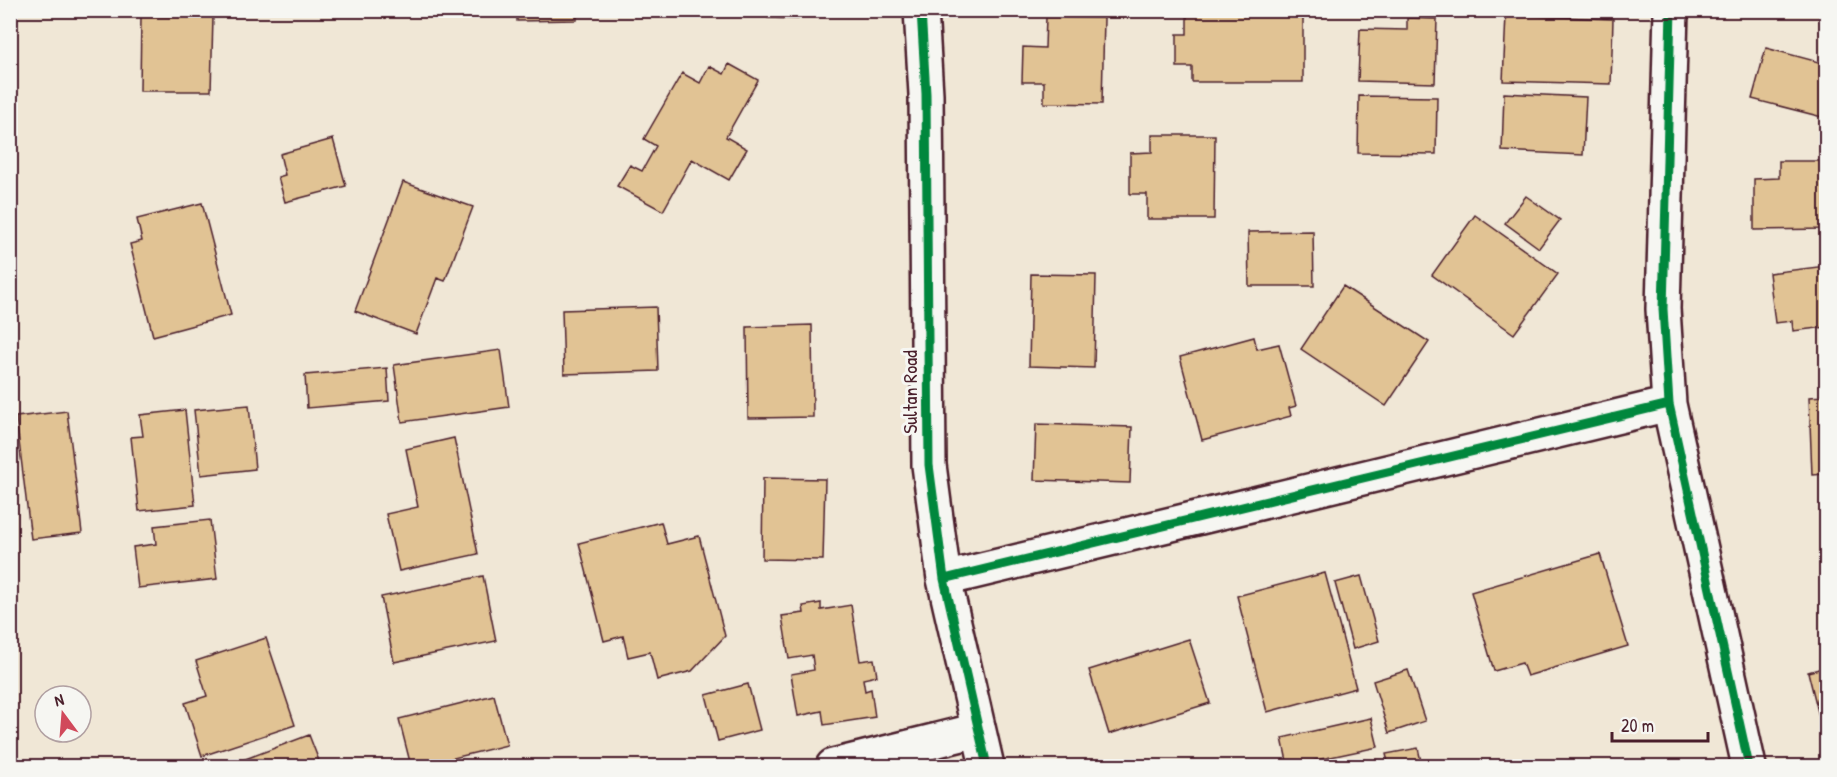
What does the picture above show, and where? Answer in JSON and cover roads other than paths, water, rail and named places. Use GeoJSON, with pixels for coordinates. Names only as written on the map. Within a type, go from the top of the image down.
{"type":"FeatureCollection","features":[{"type":"Feature","properties":{"kind":"street","name":"Sultan Road"},"geometry":{"type":"LineString","coordinates":[[921,10],[926,94],[928,465],[944,579],[987,766]]}},
{"type":"Feature","properties":{"kind":"street"},"geometry":{"type":"LineString","coordinates":[[1671,10],[1663,309],[1669,404],[1749,766]]}},
{"type":"Feature","properties":{"kind":"street"},"geometry":{"type":"LineString","coordinates":[[944,579],[1669,404]]}},
{"type":"Feature","properties":{"kind":"street"},"geometry":{"type":"LineString","coordinates":[[833,766],[978,730]]}}]}
